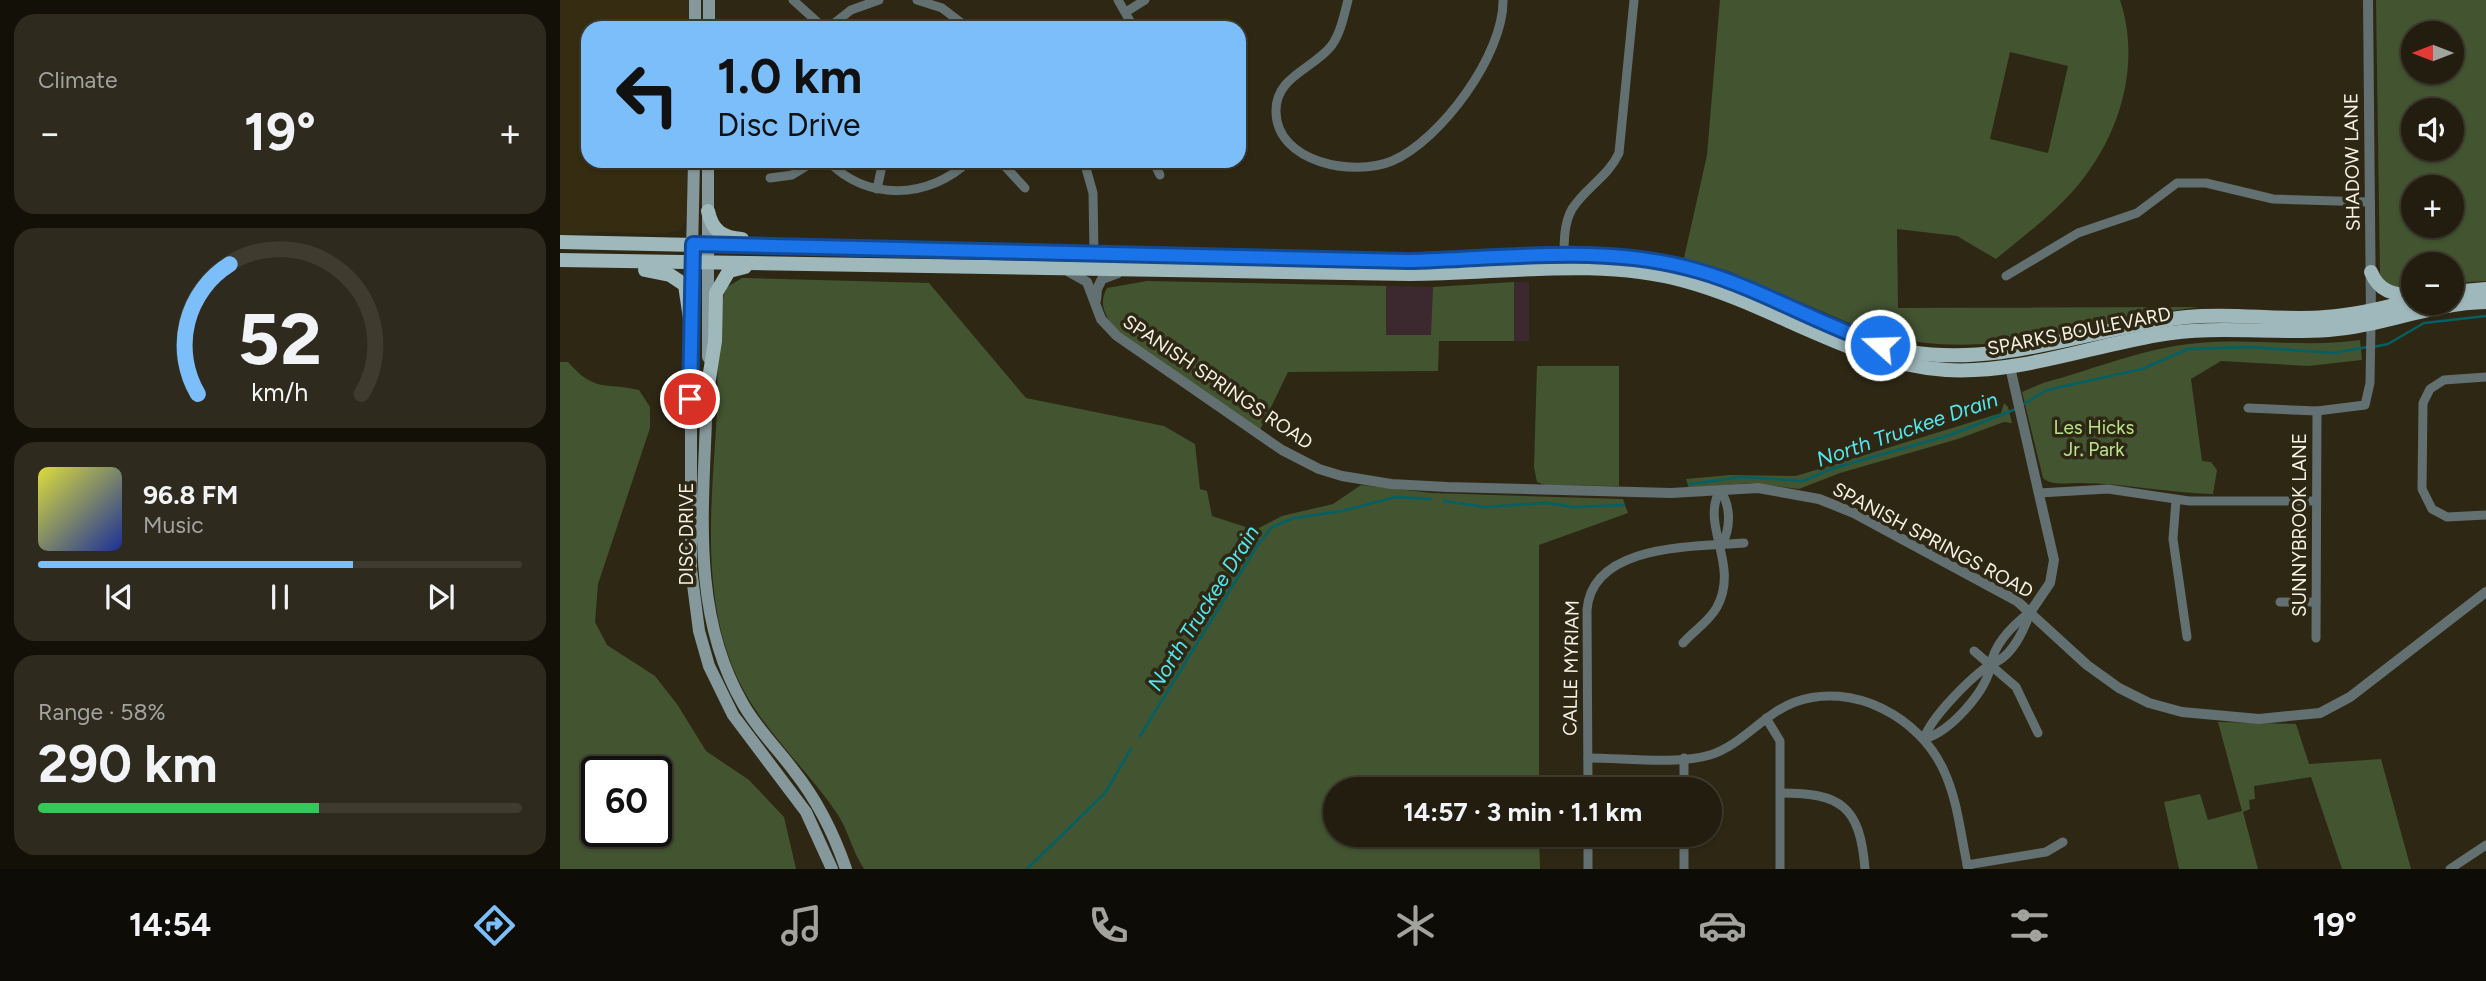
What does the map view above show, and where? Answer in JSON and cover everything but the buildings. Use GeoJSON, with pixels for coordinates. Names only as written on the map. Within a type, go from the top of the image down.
{"type":"FeatureCollection","features":[{"type":"Feature","properties":{"kind":"main road"},"geometry":{"type":"LineString","coordinates":[[695,0],[695,21]]}},
{"type":"Feature","properties":{"kind":"main road"},"geometry":{"type":"LineString","coordinates":[[709,0],[709,21]]}},
{"type":"Feature","properties":{"kind":"main road","name":"DISC DRIVE"},"geometry":{"type":"LineString","coordinates":[[694,168],[691,262],[691,569],[699,631],[716,681],[733,715],[806,812],[832,869]]}},
{"type":"Feature","properties":{"kind":"main road","name":"DISC DRIVE"},"geometry":{"type":"LineString","coordinates":[[708,168],[709,263],[703,570],[707,608],[718,650],[750,717],[814,799],[846,869]]}},
{"type":"Feature","properties":{"kind":"main road"},"geometry":{"type":"LineString","coordinates":[[708,211],[714,229],[729,238],[781,241],[819,249]]}},
{"type":"Feature","properties":{"kind":"main road","name":"SPARKS BOULEVARD"},"geometry":{"type":"LineString","coordinates":[[560,242],[1563,263],[1639,272],[1692,283],[1734,297],[1847,347],[1894,362],[1945,370],[2010,367],[2156,335],[2206,328],[2327,330],[2371,317],[2401,303]]}},
{"type":"Feature","properties":{"kind":"main road"},"geometry":{"type":"LineString","coordinates":[[959,267],[1013,260],[1086,260],[1094,254],[1104,261],[1223,271]]}},
{"type":"Feature","properties":{"kind":"main road","name":"SPARKS BOULEVARD"},"geometry":{"type":"LineString","coordinates":[[562,260],[1430,274],[1624,258],[1687,268],[1725,279],[1880,345],[1908,352],[1963,356],[2013,352],[2132,327],[2208,315],[2371,317],[2486,302]]}},
{"type":"Feature","properties":{"kind":"main road"},"geometry":{"type":"LineString","coordinates":[[562,260],[601,269],[659,271],[678,279],[688,292],[691,325]]}},
{"type":"Feature","properties":{"kind":"main road"},"geometry":{"type":"LineString","coordinates":[[707,392],[719,285],[729,271],[757,264]]}},
{"type":"Feature","properties":{"kind":"main road"},"geometry":{"type":"LineString","coordinates":[[2371,272],[2375,281],[2385,291],[2401,295]]}},
{"type":"Feature","properties":{"kind":"main road"},"geometry":{"type":"LineString","coordinates":[[2464,291],[2486,289]]}},
{"type":"Feature","properties":{"kind":"main road"},"geometry":{"type":"LineString","coordinates":[[1963,356],[1978,361],[2000,362],[2010,367],[2015,359],[2092,341],[2132,327]]}},
{"type":"Feature","properties":{"kind":"street"},"geometry":{"type":"LineString","coordinates":[[793,0],[818,21]]}},
{"type":"Feature","properties":{"kind":"street"},"geometry":{"type":"LineString","coordinates":[[836,21],[851,10],[878,0]]}},
{"type":"Feature","properties":{"kind":"street"},"geometry":{"type":"LineString","coordinates":[[917,0],[937,3],[959,21]]}},
{"type":"Feature","properties":{"kind":"street"},"geometry":{"type":"LineString","coordinates":[[1118,0],[1130,21]]}},
{"type":"Feature","properties":{"kind":"street"},"geometry":{"type":"LineString","coordinates":[[1126,12],[1145,0]]}},
{"type":"Feature","properties":{"kind":"street"},"geometry":{"type":"LineString","coordinates":[[1348,0],[1334,42],[1322,56],[1286,82],[1276,111],[1279,127],[1293,149],[1317,161],[1356,167],[1385,163],[1409,151],[1424,141],[1455,106],[1494,48],[1503,0]]}},
{"type":"Feature","properties":{"kind":"street"},"geometry":{"type":"LineString","coordinates":[[1563,263],[1566,228],[1573,208],[1607,174],[1619,153],[1634,0]]}},
{"type":"Feature","properties":{"kind":"street","name":"SHADOW LANE"},"geometry":{"type":"LineString","coordinates":[[2368,0],[2371,317]]}},
{"type":"Feature","properties":{"kind":"street"},"geometry":{"type":"LineString","coordinates":[[770,178],[792,175],[804,168]]}},
{"type":"Feature","properties":{"kind":"street"},"geometry":{"type":"LineString","coordinates":[[837,168],[853,180],[877,189],[905,191],[932,186],[959,168]]}},
{"type":"Feature","properties":{"kind":"street"},"geometry":{"type":"LineString","coordinates":[[877,189],[882,168]]}},
{"type":"Feature","properties":{"kind":"street"},"geometry":{"type":"LineString","coordinates":[[1007,168],[1026,188]]}},
{"type":"Feature","properties":{"kind":"street"},"geometry":{"type":"LineString","coordinates":[[1086,168],[1093,193],[1094,254]]}},
{"type":"Feature","properties":{"kind":"street"},"geometry":{"type":"LineString","coordinates":[[1156,168],[1160,175]]}},
{"type":"Feature","properties":{"kind":"street"},"geometry":{"type":"LineString","coordinates":[[2006,276],[2078,233],[2137,213],[2177,183],[2206,183],[2273,199],[2370,202]]}},
{"type":"Feature","properties":{"kind":"street","name":"SPANISH SPRINGS ROAD"},"geometry":{"type":"LineString","coordinates":[[1043,266],[1084,278],[1101,320],[1117,336],[1282,450],[1320,469],[1342,476],[1437,487],[1658,493],[1776,489],[1840,507],[1990,586],[2031,611],[2087,665],[2140,699],[2193,714],[2281,718],[2308,716],[2342,702],[2486,592]]}},
{"type":"Feature","properties":{"kind":"street"},"geometry":{"type":"LineString","coordinates":[[1097,307],[1097,289],[1102,279],[1142,269]]}},
{"type":"Feature","properties":{"kind":"street"},"geometry":{"type":"LineString","coordinates":[[2248,408],[2317,411],[2365,405],[2369,394],[2371,317]]}},
{"type":"Feature","properties":{"kind":"street"},"geometry":{"type":"LineString","coordinates":[[1991,664],[1999,662],[2021,636],[2031,611],[2047,590],[2054,568],[2052,548],[2010,367]]}},
{"type":"Feature","properties":{"kind":"street"},"geometry":{"type":"LineString","coordinates":[[2486,377],[2452,378],[2430,389],[2421,411],[2422,489],[2432,509],[2455,519],[2486,515]]}},
{"type":"Feature","properties":{"kind":"street","name":"SUNNYBROOK LANE"},"geometry":{"type":"LineString","coordinates":[[2316,638],[2317,411]]}},
{"type":"Feature","properties":{"kind":"street"},"geometry":{"type":"LineString","coordinates":[[1683,643],[1714,613],[1721,598],[1722,545],[1715,530],[1714,505],[1720,490]]}},
{"type":"Feature","properties":{"kind":"street"},"geometry":{"type":"LineString","coordinates":[[2039,493],[2057,490],[2116,490],[2176,500],[2316,501]]}},
{"type":"Feature","properties":{"kind":"street"},"geometry":{"type":"LineString","coordinates":[[2176,500],[2173,539],[2188,637]]}},
{"type":"Feature","properties":{"kind":"street","name":"CALLE MYRIAM"},"geometry":{"type":"LineString","coordinates":[[1588,777],[1587,610],[1594,582],[1614,566],[1668,548],[1744,543]]}},
{"type":"Feature","properties":{"kind":"street"},"geometry":{"type":"LineString","coordinates":[[2280,602],[2316,602]]}},
{"type":"Feature","properties":{"kind":"street"},"geometry":{"type":"LineString","coordinates":[[1974,650],[2022,696],[2038,733]]}},
{"type":"Feature","properties":{"kind":"street"},"geometry":{"type":"LineString","coordinates":[[1924,739],[1941,733],[1956,717],[1985,682],[1991,664]]}},
{"type":"Feature","properties":{"kind":"street"},"geometry":{"type":"LineString","coordinates":[[1588,758],[1707,756],[1727,748],[1785,706],[1805,699],[1841,696],[1883,710],[1924,739],[1947,778],[1967,867],[2046,852],[2063,842]]}},
{"type":"Feature","properties":{"kind":"street"},"geometry":{"type":"LineString","coordinates":[[1766,718],[1780,741],[1780,869]]}},
{"type":"Feature","properties":{"kind":"street"},"geometry":{"type":"LineString","coordinates":[[1684,758],[1684,777]]}},
{"type":"Feature","properties":{"kind":"street"},"geometry":{"type":"LineString","coordinates":[[1780,793],[1819,794],[1842,806],[1857,827],[1865,869]]}},
{"type":"Feature","properties":{"kind":"street"},"geometry":{"type":"LineString","coordinates":[[2450,869],[2486,845]]}},
{"type":"Feature","properties":{"kind":"street"},"geometry":{"type":"LineString","coordinates":[[1588,847],[1588,869]]}},
{"type":"Feature","properties":{"kind":"street"},"geometry":{"type":"LineString","coordinates":[[1684,847],[1684,869]]}},
{"type":"Feature","properties":{"kind":"shaded area"},"geometry":{"type":"Polygon","coordinates":[[[560,0],[689,0],[689,21],[581,21],[581,168],[687,168],[687,219],[681,230],[663,234],[600,232],[560,235],[560,0]]]}},
{"type":"Feature","properties":{"kind":"shaded area"},"geometry":{"type":"Polygon","coordinates":[[[1514,282],[1529,282],[1529,341],[1514,341],[1514,282]]]}},
{"type":"Feature","properties":{"kind":"shaded area"},"geometry":{"type":"Polygon","coordinates":[[[1386,286],[1433,287],[1432,335],[1385,335],[1386,286]]]}},
{"type":"Feature","properties":{"kind":"green space"},"geometry":{"type":"Polygon","coordinates":[[[1720,0],[2120,0],[2126,25],[2127,76],[2114,125],[2089,171],[2055,209],[1996,259],[1957,236],[1897,229],[1898,308],[2198,307],[2031,339],[1990,344],[1949,345],[1907,340],[1863,329],[1728,271],[1684,258],[1707,155],[1720,0]],[[2010,52],[1990,139],[2048,153],[2068,66],[2010,52]]]}},
{"type":"Feature","properties":{"kind":"green space"},"geometry":{"type":"Polygon","coordinates":[[[2376,0],[2486,0],[2486,281],[2464,282],[2464,252],[2401,252],[2401,288],[2389,286],[2380,277],[2376,0]]]}},
{"type":"Feature","properties":{"kind":"green space"},"geometry":{"type":"Polygon","coordinates":[[[742,278],[929,283],[1026,398],[1164,426],[1195,444],[1200,489],[1207,491],[1212,516],[1255,530],[1282,516],[1333,504],[1361,485],[1432,493],[1623,499],[1628,513],[1539,545],[1539,777],[1323,777],[1323,847],[1539,847],[1540,869],[864,869],[836,812],[757,712],[738,678],[724,642],[716,605],[711,529],[720,313],[727,287],[742,278]]]}},
{"type":"Feature","properties":{"kind":"green space"},"geometry":{"type":"Polygon","coordinates":[[[1147,281],[1386,286],[1386,335],[1431,335],[1433,287],[1514,282],[1514,341],[1439,341],[1438,371],[1288,372],[1260,430],[1128,339],[1111,323],[1103,303],[1107,288],[1147,281]]]}},
{"type":"Feature","properties":{"kind":"green space","name":"Les Hicks Jr. Park"},"geometry":{"type":"Polygon","coordinates":[[[2360,340],[2362,360],[2308,366],[2221,361],[2191,379],[2202,461],[2211,462],[2217,470],[2213,494],[2055,483],[2043,478],[2022,392],[2121,359],[2179,345],[2360,340]]]}},
{"type":"Feature","properties":{"kind":"green space"},"geometry":{"type":"Polygon","coordinates":[[[560,362],[568,362],[577,372],[600,385],[639,390],[650,407],[650,428],[598,584],[595,622],[607,645],[655,676],[677,704],[706,751],[749,780],[784,817],[796,869],[560,869],[560,362]]]}},
{"type":"Feature","properties":{"kind":"green space"},"geometry":{"type":"Polygon","coordinates":[[[1537,366],[1619,366],[1619,486],[1545,485],[1537,482],[1534,467],[1537,366]]]}},
{"type":"Feature","properties":{"kind":"green space"},"geometry":{"type":"Polygon","coordinates":[[[2004,403],[2008,407],[2012,423],[2004,422],[1958,439],[1840,473],[1799,489],[1751,483],[1689,488],[1686,479],[1730,475],[1796,476],[2001,413],[2004,403]]]}},
{"type":"Feature","properties":{"kind":"green space"},"geometry":{"type":"Polygon","coordinates":[[[2218,722],[2296,724],[2309,764],[2381,759],[2411,869],[2342,869],[2311,777],[2254,786],[2255,799],[2249,800],[2250,809],[2243,812],[2258,869],[2179,869],[2164,802],[2200,794],[2208,820],[2242,811],[2218,722]]]}},
{"type":"Feature","properties":{"kind":"waterway"},"geometry":{"type":"LineString","coordinates":[[2373,347],[2388,344],[2424,323],[2486,316]]}},
{"type":"Feature","properties":{"kind":"waterway","name":"North Truckee Drain"},"geometry":{"type":"LineString","coordinates":[[2022,405],[2047,390],[2142,369],[2188,349],[2250,347],[2334,353],[2367,347]]}},
{"type":"Feature","properties":{"kind":"waterway","name":"North Truckee Drain"},"geometry":{"type":"LineString","coordinates":[[1690,484],[1742,477],[1803,481],[1834,468],[1950,435],[2016,409]]}},
{"type":"Feature","properties":{"kind":"waterway","name":"North Truckee Drain"},"geometry":{"type":"LineString","coordinates":[[1140,736],[1257,546],[1272,527],[1294,518],[1342,511],[1396,497],[1431,499]]}},
{"type":"Feature","properties":{"kind":"waterway","name":"North Truckee Drain"},"geometry":{"type":"LineString","coordinates":[[1444,501],[1485,507],[1547,503],[1574,507],[1624,505]]}},
{"type":"Feature","properties":{"kind":"waterway","name":"North Truckee Drain"},"geometry":{"type":"LineString","coordinates":[[1027,869],[1105,793],[1131,749]]}},
{"type":"Feature","properties":{"kind":"route"},"geometry":{"type":"LineString","coordinates":[[690,399],[693,244],[896,251],[1408,261],[1521,256],[1624,258],[1676,265],[1725,279],[1853,336],[1880,345]]}}]}
